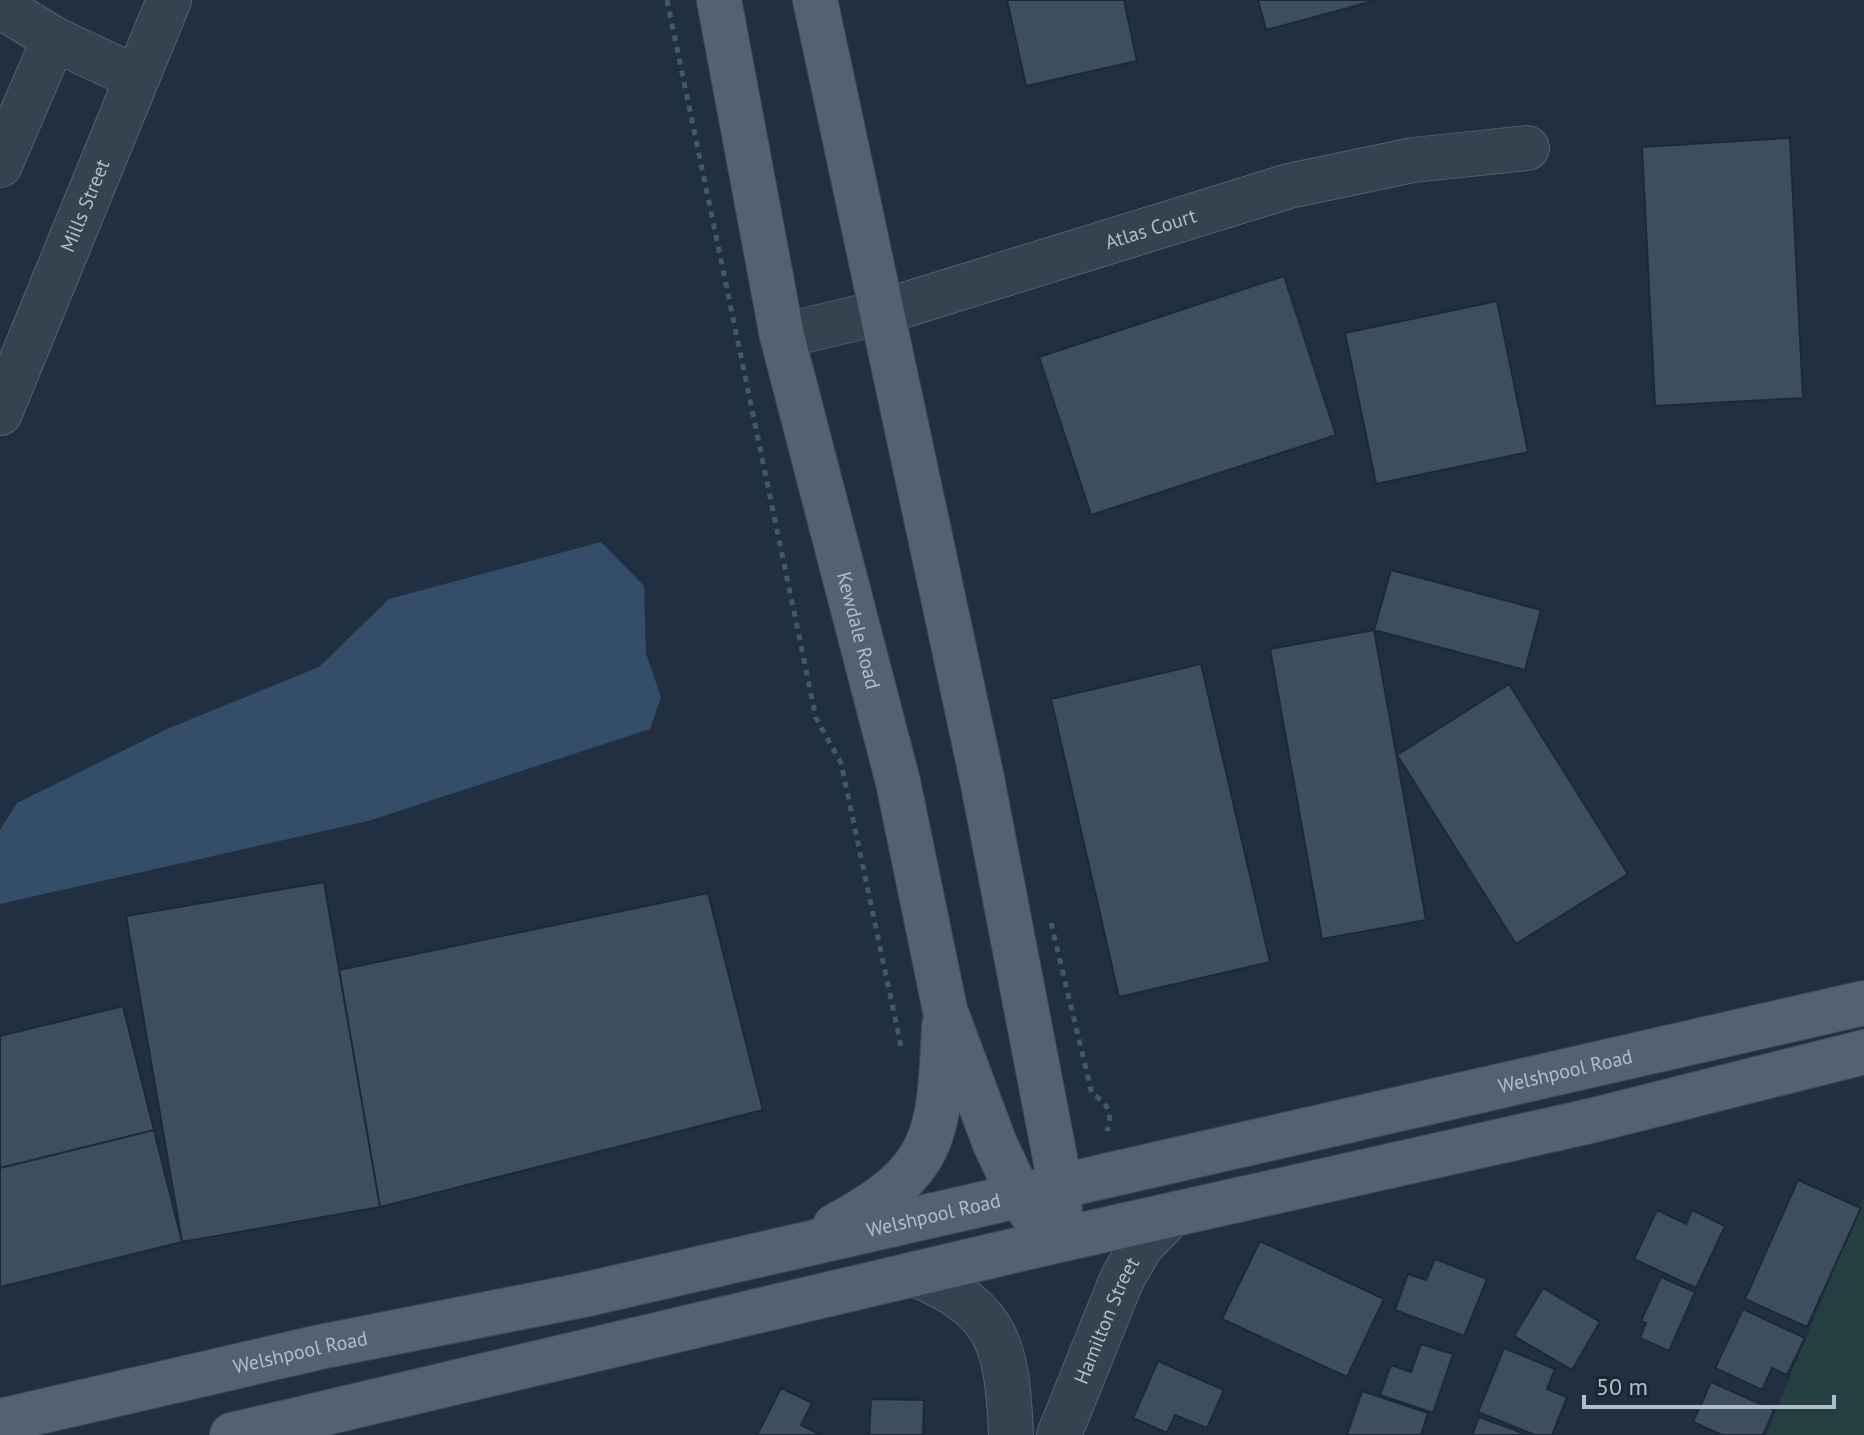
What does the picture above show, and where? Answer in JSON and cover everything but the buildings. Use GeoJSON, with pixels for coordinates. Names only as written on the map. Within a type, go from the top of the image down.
{"type":"FeatureCollection","features":[{"type":"Feature","properties":{"kind":"main road","name":"Kewdale Road"},"geometry":{"type":"LineString","coordinates":[[719,0],[782,336],[898,782],[945,1010],[995,1144],[1039,1190]]}},
{"type":"Feature","properties":{"kind":"main road","name":"Kewdale Road"},"geometry":{"type":"LineString","coordinates":[[815,0],[1011,929],[1039,1190],[1055,1241]]}},
{"type":"Feature","properties":{"kind":"main road","name":"Welshpool Road"},"geometry":{"type":"LineString","coordinates":[[0,1421],[320,1347],[583,1295],[1864,1003]]}},
{"type":"Feature","properties":{"kind":"main road"},"geometry":{"type":"LineString","coordinates":[[798,1246],[881,1200],[921,1162],[939,1111],[945,1010]]}},
{"type":"Feature","properties":{"kind":"main road"},"geometry":{"type":"LineString","coordinates":[[232,1435],[1055,1241],[1590,1121],[1864,1052]]}},
{"type":"Feature","properties":{"kind":"street","name":"Mills Street"},"geometry":{"type":"LineString","coordinates":[[0,413],[169,0]]}},
{"type":"Feature","properties":{"kind":"street"},"geometry":{"type":"LineString","coordinates":[[0,6],[54,39],[137,78]]}},
{"type":"Feature","properties":{"kind":"street"},"geometry":{"type":"LineString","coordinates":[[0,165],[54,39]]}},
{"type":"Feature","properties":{"kind":"street","name":"Atlas Court"},"geometry":{"type":"LineString","coordinates":[[782,336],[882,312],[1289,186],[1413,160],[1527,148]]}},
{"type":"Feature","properties":{"kind":"street","name":"Hamilton Street"},"geometry":{"type":"LineString","coordinates":[[1063,1426],[1122,1279],[1141,1246],[1170,1216]]}},
{"type":"Feature","properties":{"kind":"street"},"geometry":{"type":"LineString","coordinates":[[915,1274],[964,1298],[985,1321],[1001,1353],[1008,1383],[1011,1430]]}},
{"type":"Feature","properties":{"kind":"street"},"geometry":{"type":"LineString","coordinates":[[1011,1430],[1035,1408],[1052,1406],[1063,1408],[1063,1426]]}},
{"type":"Feature","properties":{"kind":"path"},"geometry":{"type":"LineString","coordinates":[[667,0],[816,718],[841,763],[903,1056]]}},
{"type":"Feature","properties":{"kind":"path"},"geometry":{"type":"LineString","coordinates":[[1011,929],[1052,923],[1092,1094],[1108,1107],[1111,1119],[1107,1131]]}},
{"type":"Feature","properties":{"kind":"green space"},"geometry":{"type":"Polygon","coordinates":[[[1864,1197],[1864,1435],[1766,1435],[1864,1197]]]}},
{"type":"Feature","properties":{"kind":"water"},"geometry":{"type":"Polygon","coordinates":[[[601,542],[644,586],[646,654],[661,697],[650,729],[368,821],[0,904],[0,830],[17,803],[167,729],[319,667],[389,599],[601,542]]]}}]}
